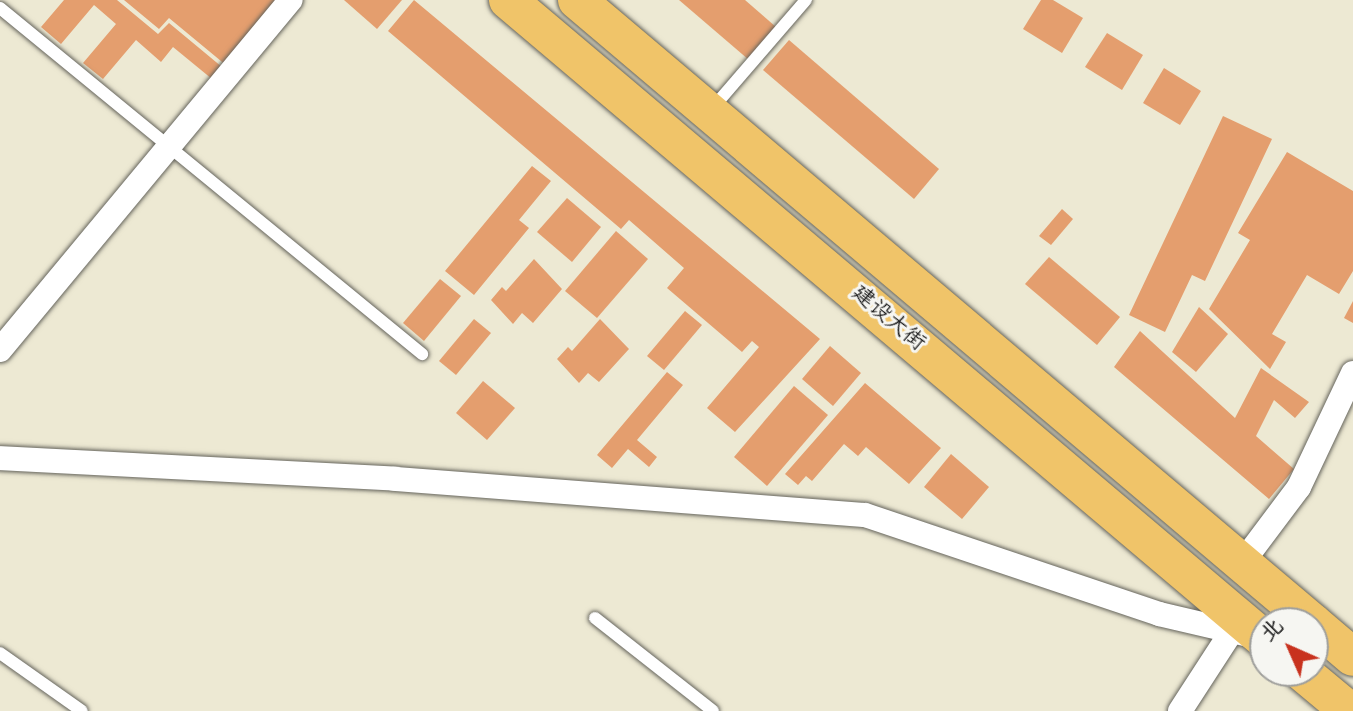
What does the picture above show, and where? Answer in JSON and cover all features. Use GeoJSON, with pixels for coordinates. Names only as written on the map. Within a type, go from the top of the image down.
{"type":"FeatureCollection","features":[{"type":"Feature","properties":{"kind":"main road","name":"建设大街"},"geometry":{"type":"LineString","coordinates":[[508,0],[1249,634]]}},
{"type":"Feature","properties":{"kind":"main road","name":"建设大街"},"geometry":{"type":"LineString","coordinates":[[577,0],[1294,607]]}},
{"type":"Feature","properties":{"kind":"main road","name":"建设大街"},"geometry":{"type":"LineString","coordinates":[[1329,637],[1353,657]]}},
{"type":"Feature","properties":{"kind":"main road"},"geometry":{"type":"LineString","coordinates":[[1320,687],[1349,711]]}},
{"type":"Feature","properties":{"kind":"street"},"geometry":{"type":"LineString","coordinates":[[0,350],[291,0]]}},
{"type":"Feature","properties":{"kind":"street"},"geometry":{"type":"LineString","coordinates":[[1242,563],[1299,487],[1353,373]]}},
{"type":"Feature","properties":{"kind":"street"},"geometry":{"type":"LineString","coordinates":[[0,458],[395,479],[865,515],[1159,614],[1249,636]]}},
{"type":"Feature","properties":{"kind":"street"},"geometry":{"type":"LineString","coordinates":[[1180,711],[1249,641]]}},
{"type":"Feature","properties":{"kind":"lane"},"geometry":{"type":"LineString","coordinates":[[709,112],[806,0]]}},
{"type":"Feature","properties":{"kind":"lane"},"geometry":{"type":"LineString","coordinates":[[0,8],[422,354]]}},
{"type":"Feature","properties":{"kind":"lane"},"geometry":{"type":"LineString","coordinates":[[595,618],[713,711]]}},
{"type":"Feature","properties":{"kind":"lane"},"geometry":{"type":"LineString","coordinates":[[0,653],[82,711]]}},
{"type":"Feature","properties":{"kind":"building"},"geometry":{"type":"Polygon","coordinates":[[[64,0],[117,0],[158,34],[169,23],[222,67],[212,79],[173,47],[161,62],[136,40],[103,79],[83,63],[116,24],[94,5],[61,44],[41,27],[64,0]]]}},
{"type":"Feature","properties":{"kind":"building"},"geometry":{"type":"Polygon","coordinates":[[[124,0],[282,0],[227,66],[169,18],[159,29],[124,0]]]}},
{"type":"Feature","properties":{"kind":"building"},"geometry":{"type":"Polygon","coordinates":[[[344,0],[402,0],[377,29],[344,0]]]}},
{"type":"Feature","properties":{"kind":"building"},"geometry":{"type":"Polygon","coordinates":[[[414,0],[820,339],[735,432],[707,408],[759,347],[752,341],[742,352],[667,288],[684,268],[629,220],[621,229],[388,31],[414,0]]]}},
{"type":"Feature","properties":{"kind":"building"},"geometry":{"type":"Polygon","coordinates":[[[679,0],[745,0],[776,27],[749,60],[679,0]]]}},
{"type":"Feature","properties":{"kind":"building"},"geometry":{"type":"Polygon","coordinates":[[[1041,0],[1053,0],[1083,18],[1062,53],[1023,29],[1041,0]]]}},
{"type":"Feature","properties":{"kind":"building"},"geometry":{"type":"Polygon","coordinates":[[[1107,33],[1143,55],[1122,90],[1085,67],[1107,33]]]}},
{"type":"Feature","properties":{"kind":"building"},"geometry":{"type":"Polygon","coordinates":[[[789,40],[939,169],[914,199],[763,70],[789,40]]]}},
{"type":"Feature","properties":{"kind":"building"},"geometry":{"type":"Polygon","coordinates":[[[1164,68],[1201,91],[1180,125],[1143,103],[1164,68]]]}},
{"type":"Feature","properties":{"kind":"building"},"geometry":{"type":"Polygon","coordinates":[[[1223,116],[1272,139],[1205,281],[1192,275],[1165,332],[1129,315],[1223,116]]]}},
{"type":"Feature","properties":{"kind":"building"},"geometry":{"type":"Polygon","coordinates":[[[1287,152],[1353,191],[1353,271],[1339,294],[1307,275],[1272,334],[1286,342],[1270,369],[1209,309],[1250,240],[1238,233],[1287,152]]]}},
{"type":"Feature","properties":{"kind":"building"},"geometry":{"type":"Polygon","coordinates":[[[532,166],[551,181],[519,220],[529,228],[474,295],[445,271],[532,166]]]}},
{"type":"Feature","properties":{"kind":"building"},"geometry":{"type":"Polygon","coordinates":[[[567,198],[601,227],[572,262],[537,232],[567,198]]]}},
{"type":"Feature","properties":{"kind":"building"},"geometry":{"type":"Polygon","coordinates":[[[1062,209],[1073,219],[1051,245],[1039,236],[1062,209]]]}},
{"type":"Feature","properties":{"kind":"building"},"geometry":{"type":"Polygon","coordinates":[[[616,231],[648,259],[597,318],[565,291],[616,231]]]}},
{"type":"Feature","properties":{"kind":"building"},"geometry":{"type":"Polygon","coordinates":[[[1049,257],[1120,317],[1097,345],[1025,284],[1049,257]]]}},
{"type":"Feature","properties":{"kind":"building"},"geometry":{"type":"Polygon","coordinates":[[[534,259],[562,289],[533,323],[522,313],[513,324],[491,300],[502,287],[506,291],[534,259]]]}},
{"type":"Feature","properties":{"kind":"building"},"geometry":{"type":"Polygon","coordinates":[[[440,279],[461,296],[424,341],[403,323],[440,279]]]}},
{"type":"Feature","properties":{"kind":"building"},"geometry":{"type":"Polygon","coordinates":[[[1353,301],[1353,323],[1344,318],[1353,301]]]}},
{"type":"Feature","properties":{"kind":"building"},"geometry":{"type":"Polygon","coordinates":[[[1199,307],[1228,334],[1196,372],[1172,352],[1199,307]]]}},
{"type":"Feature","properties":{"kind":"building"},"geometry":{"type":"Polygon","coordinates":[[[685,311],[702,325],[664,370],[647,356],[685,311]]]}},
{"type":"Feature","properties":{"kind":"building"},"geometry":{"type":"Polygon","coordinates":[[[474,319],[491,333],[456,375],[439,361],[474,319]]]}},
{"type":"Feature","properties":{"kind":"building"},"geometry":{"type":"Polygon","coordinates":[[[600,319],[629,349],[599,382],[588,373],[579,383],[557,359],[568,347],[572,351],[600,319]]]}},
{"type":"Feature","properties":{"kind":"building"},"geometry":{"type":"Polygon","coordinates":[[[1140,331],[1235,418],[1261,368],[1309,402],[1295,418],[1274,400],[1256,436],[1294,469],[1269,499],[1114,367],[1140,331]]]}},
{"type":"Feature","properties":{"kind":"building"},"geometry":{"type":"Polygon","coordinates":[[[830,346],[861,373],[833,406],[802,379],[830,346]]]}},
{"type":"Feature","properties":{"kind":"building"},"geometry":{"type":"Polygon","coordinates":[[[667,372],[683,385],[637,440],[657,457],[649,467],[628,449],[612,468],[597,455],[667,372]]]}},
{"type":"Feature","properties":{"kind":"building"},"geometry":{"type":"Polygon","coordinates":[[[483,381],[515,408],[487,440],[456,413],[483,381]]]}},
{"type":"Feature","properties":{"kind":"building"},"geometry":{"type":"Polygon","coordinates":[[[865,383],[941,448],[909,484],[866,447],[858,456],[844,444],[812,481],[806,476],[798,485],[785,474],[865,383]]]}},
{"type":"Feature","properties":{"kind":"building"},"geometry":{"type":"Polygon","coordinates":[[[794,386],[828,415],[767,486],[734,457],[794,386]]]}},
{"type":"Feature","properties":{"kind":"building"},"geometry":{"type":"Polygon","coordinates":[[[951,454],[989,487],[962,519],[924,487],[951,454]]]}}]}
